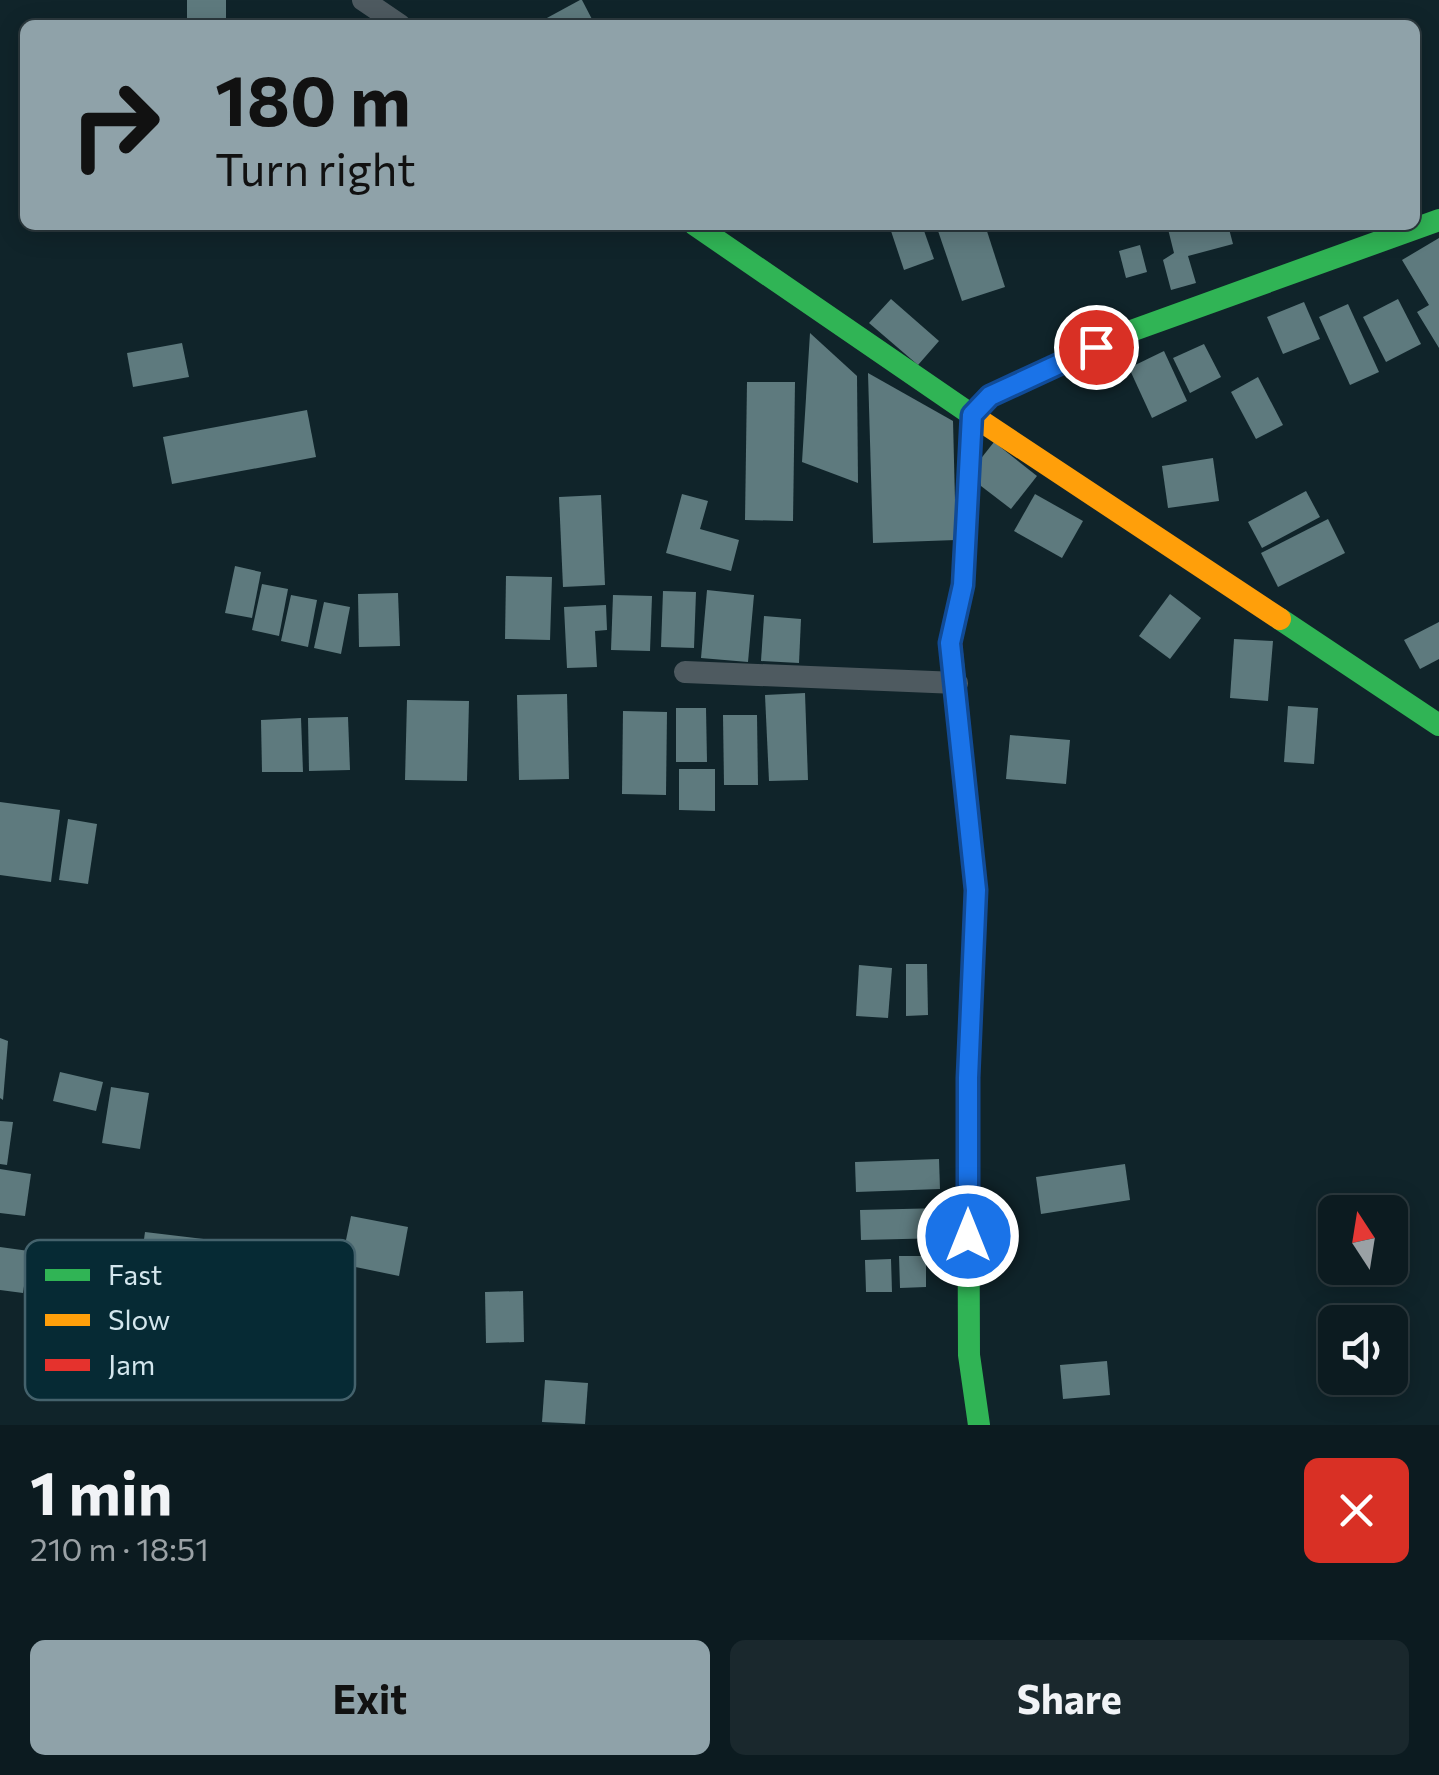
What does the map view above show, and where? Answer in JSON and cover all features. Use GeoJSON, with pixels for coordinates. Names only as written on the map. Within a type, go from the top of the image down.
{"type":"FeatureCollection","features":[{"type":"Feature","properties":{"kind":"street"},"geometry":{"type":"LineString","coordinates":[[363,0],[393,20]]}},
{"type":"Feature","properties":{"kind":"street"},"geometry":{"type":"LineString","coordinates":[[703,230],[972,415],[1439,725]]}},
{"type":"Feature","properties":{"kind":"street"},"geometry":{"type":"LineString","coordinates":[[979,1425],[968,1315],[968,1078],[976,890],[950,643],[963,585],[972,415],[990,396],[1120,336],[1412,230]]}},
{"type":"Feature","properties":{"kind":"street"},"geometry":{"type":"LineString","coordinates":[[685,672],[957,683]]}},
{"type":"Feature","properties":{"kind":"building"},"geometry":{"type":"Polygon","coordinates":[[[187,0],[226,0],[226,20],[187,20],[187,0]]]}},
{"type":"Feature","properties":{"kind":"building"},"geometry":{"type":"Polygon","coordinates":[[[580,0],[592,20],[543,20],[580,0]]]}},
{"type":"Feature","properties":{"kind":"building"},"geometry":{"type":"Polygon","coordinates":[[[891,230],[924,230],[934,259],[904,270],[891,230]]]}},
{"type":"Feature","properties":{"kind":"building"},"geometry":{"type":"Polygon","coordinates":[[[938,230],[987,230],[1005,287],[962,301],[938,230]]]}},
{"type":"Feature","properties":{"kind":"building"},"geometry":{"type":"Polygon","coordinates":[[[1168,230],[1229,230],[1233,244],[1188,256],[1196,283],[1171,290],[1163,260],[1174,253],[1168,230]]]}},
{"type":"Feature","properties":{"kind":"building"},"geometry":{"type":"Polygon","coordinates":[[[1439,238],[1439,348],[1417,312],[1429,305],[1402,260],[1439,238]]]}},
{"type":"Feature","properties":{"kind":"building"},"geometry":{"type":"Polygon","coordinates":[[[1140,245],[1147,272],[1126,278],[1119,251],[1140,245]]]}},
{"type":"Feature","properties":{"kind":"building"},"geometry":{"type":"Polygon","coordinates":[[[891,299],[939,341],[918,365],[869,323],[891,299]]]}},
{"type":"Feature","properties":{"kind":"building"},"geometry":{"type":"Polygon","coordinates":[[[1398,299],[1421,344],[1386,362],[1363,317],[1398,299]]]}},
{"type":"Feature","properties":{"kind":"building"},"geometry":{"type":"Polygon","coordinates":[[[1304,302],[1320,339],[1283,354],[1267,317],[1304,302]]]}},
{"type":"Feature","properties":{"kind":"building"},"geometry":{"type":"Polygon","coordinates":[[[1348,304],[1379,372],[1350,385],[1319,317],[1348,304]]]}},
{"type":"Feature","properties":{"kind":"building"},"geometry":{"type":"Polygon","coordinates":[[[810,333],[857,376],[858,483],[802,462],[810,333]]]}},
{"type":"Feature","properties":{"kind":"building"},"geometry":{"type":"Polygon","coordinates":[[[182,343],[189,377],[133,387],[127,353],[182,343]]]}},
{"type":"Feature","properties":{"kind":"building"},"geometry":{"type":"Polygon","coordinates":[[[1204,344],[1221,377],[1190,393],[1173,358],[1204,344]]]}},
{"type":"Feature","properties":{"kind":"building"},"geometry":{"type":"Polygon","coordinates":[[[1164,351],[1187,401],[1152,418],[1129,368],[1164,351]]]}},
{"type":"Feature","properties":{"kind":"building"},"geometry":{"type":"Polygon","coordinates":[[[868,373],[953,421],[956,540],[873,543],[868,373]]]}},
{"type":"Feature","properties":{"kind":"building"},"geometry":{"type":"Polygon","coordinates":[[[1258,377],[1283,425],[1256,439],[1231,392],[1258,377]]]}},
{"type":"Feature","properties":{"kind":"building"},"geometry":{"type":"Polygon","coordinates":[[[747,382],[795,382],[793,521],[745,520],[747,382]]]}},
{"type":"Feature","properties":{"kind":"building"},"geometry":{"type":"Polygon","coordinates":[[[307,410],[316,457],[172,484],[163,437],[307,410]]]}},
{"type":"Feature","properties":{"kind":"building"},"geometry":{"type":"Polygon","coordinates":[[[994,442],[1037,476],[1011,509],[981,486],[979,461],[994,442]]]}},
{"type":"Feature","properties":{"kind":"building"},"geometry":{"type":"Polygon","coordinates":[[[1213,458],[1219,501],[1168,508],[1162,466],[1213,458]]]}},
{"type":"Feature","properties":{"kind":"building"},"geometry":{"type":"Polygon","coordinates":[[[1306,491],[1320,517],[1262,548],[1248,522],[1306,491]]]}},
{"type":"Feature","properties":{"kind":"building"},"geometry":{"type":"Polygon","coordinates":[[[682,494],[708,501],[700,529],[739,540],[731,571],[666,553],[682,494]]]}},
{"type":"Feature","properties":{"kind":"building"},"geometry":{"type":"Polygon","coordinates":[[[1035,494],[1083,521],[1062,558],[1014,531],[1035,494]]]}},
{"type":"Feature","properties":{"kind":"building"},"geometry":{"type":"Polygon","coordinates":[[[601,495],[605,585],[563,587],[559,497],[601,495]]]}},
{"type":"Feature","properties":{"kind":"building"},"geometry":{"type":"Polygon","coordinates":[[[1328,519],[1345,553],[1278,587],[1261,553],[1328,519]]]}},
{"type":"Feature","properties":{"kind":"building"},"geometry":{"type":"Polygon","coordinates":[[[235,566],[261,572],[252,618],[225,613],[235,566]]]}},
{"type":"Feature","properties":{"kind":"building"},"geometry":{"type":"Polygon","coordinates":[[[506,576],[552,577],[550,640],[505,639],[506,576]]]}},
{"type":"Feature","properties":{"kind":"building"},"geometry":{"type":"Polygon","coordinates":[[[262,584],[288,589],[279,636],[252,630],[262,584]]]}},
{"type":"Feature","properties":{"kind":"building"},"geometry":{"type":"Polygon","coordinates":[[[707,590],[754,595],[748,662],[701,658],[707,590]]]}},
{"type":"Feature","properties":{"kind":"building"},"geometry":{"type":"Polygon","coordinates":[[[663,591],[696,592],[694,648],[661,647],[663,591]]]}},
{"type":"Feature","properties":{"kind":"building"},"geometry":{"type":"Polygon","coordinates":[[[398,593],[400,646],[359,647],[358,594],[398,593]]]}},
{"type":"Feature","properties":{"kind":"building"},"geometry":{"type":"Polygon","coordinates":[[[1170,594],[1201,618],[1170,659],[1139,636],[1170,594]]]}},
{"type":"Feature","properties":{"kind":"building"},"geometry":{"type":"Polygon","coordinates":[[[291,595],[317,600],[308,647],[281,641],[291,595]]]}},
{"type":"Feature","properties":{"kind":"building"},"geometry":{"type":"Polygon","coordinates":[[[613,595],[652,596],[650,651],[611,650],[613,595]]]}},
{"type":"Feature","properties":{"kind":"building"},"geometry":{"type":"Polygon","coordinates":[[[324,602],[350,607],[341,654],[314,648],[324,602]]]}},
{"type":"Feature","properties":{"kind":"building"},"geometry":{"type":"Polygon","coordinates":[[[606,605],[607,630],[595,631],[597,667],[567,668],[564,607],[606,605]]]}},
{"type":"Feature","properties":{"kind":"building"},"geometry":{"type":"Polygon","coordinates":[[[764,616],[801,619],[799,663],[761,661],[764,616]]]}},
{"type":"Feature","properties":{"kind":"building"},"geometry":{"type":"Polygon","coordinates":[[[1439,622],[1439,659],[1420,669],[1404,640],[1439,622]]]}},
{"type":"Feature","properties":{"kind":"building"},"geometry":{"type":"Polygon","coordinates":[[[1234,639],[1273,641],[1268,701],[1230,698],[1234,639]]]}},
{"type":"Feature","properties":{"kind":"building"},"geometry":{"type":"Polygon","coordinates":[[[805,693],[808,780],[769,781],[765,695],[805,693]]]}},
{"type":"Feature","properties":{"kind":"building"},"geometry":{"type":"Polygon","coordinates":[[[567,694],[569,779],[519,780],[517,695],[567,694]]]}},
{"type":"Feature","properties":{"kind":"building"},"geometry":{"type":"Polygon","coordinates":[[[407,700],[469,701],[467,781],[405,780],[407,700]]]}},
{"type":"Feature","properties":{"kind":"building"},"geometry":{"type":"Polygon","coordinates":[[[1288,706],[1318,708],[1314,764],[1284,762],[1288,706]]]}},
{"type":"Feature","properties":{"kind":"building"},"geometry":{"type":"Polygon","coordinates":[[[676,708],[706,708],[707,762],[676,762],[676,708]]]}},
{"type":"Feature","properties":{"kind":"building"},"geometry":{"type":"Polygon","coordinates":[[[623,711],[667,712],[666,795],[622,794],[623,711]]]}},
{"type":"Feature","properties":{"kind":"building"},"geometry":{"type":"Polygon","coordinates":[[[723,715],[757,715],[758,785],[724,785],[723,715]]]}},
{"type":"Feature","properties":{"kind":"building"},"geometry":{"type":"Polygon","coordinates":[[[348,717],[350,770],[309,771],[308,718],[348,717]]]}},
{"type":"Feature","properties":{"kind":"building"},"geometry":{"type":"Polygon","coordinates":[[[301,718],[303,772],[262,772],[261,720],[301,718]]]}},
{"type":"Feature","properties":{"kind":"building"},"geometry":{"type":"Polygon","coordinates":[[[1010,735],[1070,740],[1066,784],[1006,779],[1010,735]]]}},
{"type":"Feature","properties":{"kind":"building"},"geometry":{"type":"Polygon","coordinates":[[[679,769],[715,769],[715,811],[679,810],[679,769]]]}},
{"type":"Feature","properties":{"kind":"building"},"geometry":{"type":"Polygon","coordinates":[[[0,802],[60,810],[51,882],[0,875],[0,802]]]}},
{"type":"Feature","properties":{"kind":"building"},"geometry":{"type":"Polygon","coordinates":[[[68,819],[97,824],[88,884],[59,880],[68,819]]]}},
{"type":"Feature","properties":{"kind":"building"},"geometry":{"type":"Polygon","coordinates":[[[906,964],[927,964],[928,1015],[906,1016],[906,964]]]}},
{"type":"Feature","properties":{"kind":"building"},"geometry":{"type":"Polygon","coordinates":[[[859,965],[892,968],[888,1018],[856,1016],[859,965]]]}},
{"type":"Feature","properties":{"kind":"building"},"geometry":{"type":"Polygon","coordinates":[[[0,1038],[8,1041],[3,1100],[0,1098],[0,1038]]]}},
{"type":"Feature","properties":{"kind":"building"},"geometry":{"type":"Polygon","coordinates":[[[60,1072],[103,1082],[96,1111],[53,1101],[60,1072]]]}},
{"type":"Feature","properties":{"kind":"building"},"geometry":{"type":"Polygon","coordinates":[[[111,1087],[149,1093],[140,1149],[102,1143],[111,1087]]]}},
{"type":"Feature","properties":{"kind":"building"},"geometry":{"type":"Polygon","coordinates":[[[0,1121],[13,1122],[7,1165],[0,1164],[0,1121]]]}},
{"type":"Feature","properties":{"kind":"building"},"geometry":{"type":"Polygon","coordinates":[[[939,1159],[940,1189],[856,1192],[855,1162],[939,1159]]]}},
{"type":"Feature","properties":{"kind":"building"},"geometry":{"type":"Polygon","coordinates":[[[1125,1164],[1130,1200],[1041,1214],[1036,1177],[1125,1164]]]}},
{"type":"Feature","properties":{"kind":"building"},"geometry":{"type":"Polygon","coordinates":[[[0,1169],[31,1174],[25,1216],[0,1213],[0,1169]]]}},
{"type":"Feature","properties":{"kind":"building"},"geometry":{"type":"Polygon","coordinates":[[[944,1208],[945,1238],[861,1240],[860,1210],[944,1208]]]}},
{"type":"Feature","properties":{"kind":"building"},"geometry":{"type":"Polygon","coordinates":[[[351,1216],[408,1227],[399,1276],[355,1267],[355,1240],[346,1240],[351,1216]]]}},
{"type":"Feature","properties":{"kind":"building"},"geometry":{"type":"Polygon","coordinates":[[[145,1232],[212,1240],[144,1240],[145,1232]]]}},
{"type":"Feature","properties":{"kind":"building"},"geometry":{"type":"Polygon","coordinates":[[[0,1247],[25,1250],[23,1293],[0,1290],[0,1247]]]}},
{"type":"Feature","properties":{"kind":"building"},"geometry":{"type":"Polygon","coordinates":[[[899,1256],[926,1256],[926,1287],[900,1288],[899,1256]]]}},
{"type":"Feature","properties":{"kind":"building"},"geometry":{"type":"Polygon","coordinates":[[[891,1259],[892,1292],[866,1292],[865,1260],[891,1259]]]}},
{"type":"Feature","properties":{"kind":"building"},"geometry":{"type":"Polygon","coordinates":[[[523,1291],[524,1342],[486,1343],[485,1292],[523,1291]]]}},
{"type":"Feature","properties":{"kind":"building"},"geometry":{"type":"Polygon","coordinates":[[[1107,1361],[1110,1395],[1063,1399],[1060,1365],[1107,1361]]]}},
{"type":"Feature","properties":{"kind":"building"},"geometry":{"type":"Polygon","coordinates":[[[545,1380],[588,1383],[585,1424],[542,1422],[545,1380]]]}},
{"type":"Feature","properties":{"kind":"traffic: fast"},"geometry":{"type":"LineString","coordinates":[[1420,227],[1439,220]]}},
{"type":"Feature","properties":{"kind":"traffic: fast"},"geometry":{"type":"LineString","coordinates":[[702,230],[972,415],[990,396],[1120,335],[1411,230]]}},
{"type":"Feature","properties":{"kind":"traffic: fast"},"geometry":{"type":"LineString","coordinates":[[1280,619],[1439,725]]}},
{"type":"Feature","properties":{"kind":"traffic: fast"},"geometry":{"type":"LineString","coordinates":[[953,663],[976,890],[968,1078],[969,1355],[979,1425]]}},
{"type":"Feature","properties":{"kind":"traffic: slow"},"geometry":{"type":"LineString","coordinates":[[972,415],[1280,619]]}},
{"type":"Feature","properties":{"kind":"traffic: jam"},"geometry":{"type":"LineString","coordinates":[[953,663],[951,643],[963,585],[972,415]]}},
{"type":"Feature","properties":{"kind":"route"},"geometry":{"type":"LineString","coordinates":[[968,1236],[968,1078],[976,890],[950,643],[963,585],[972,415],[990,396],[1096,347]]}}]}
